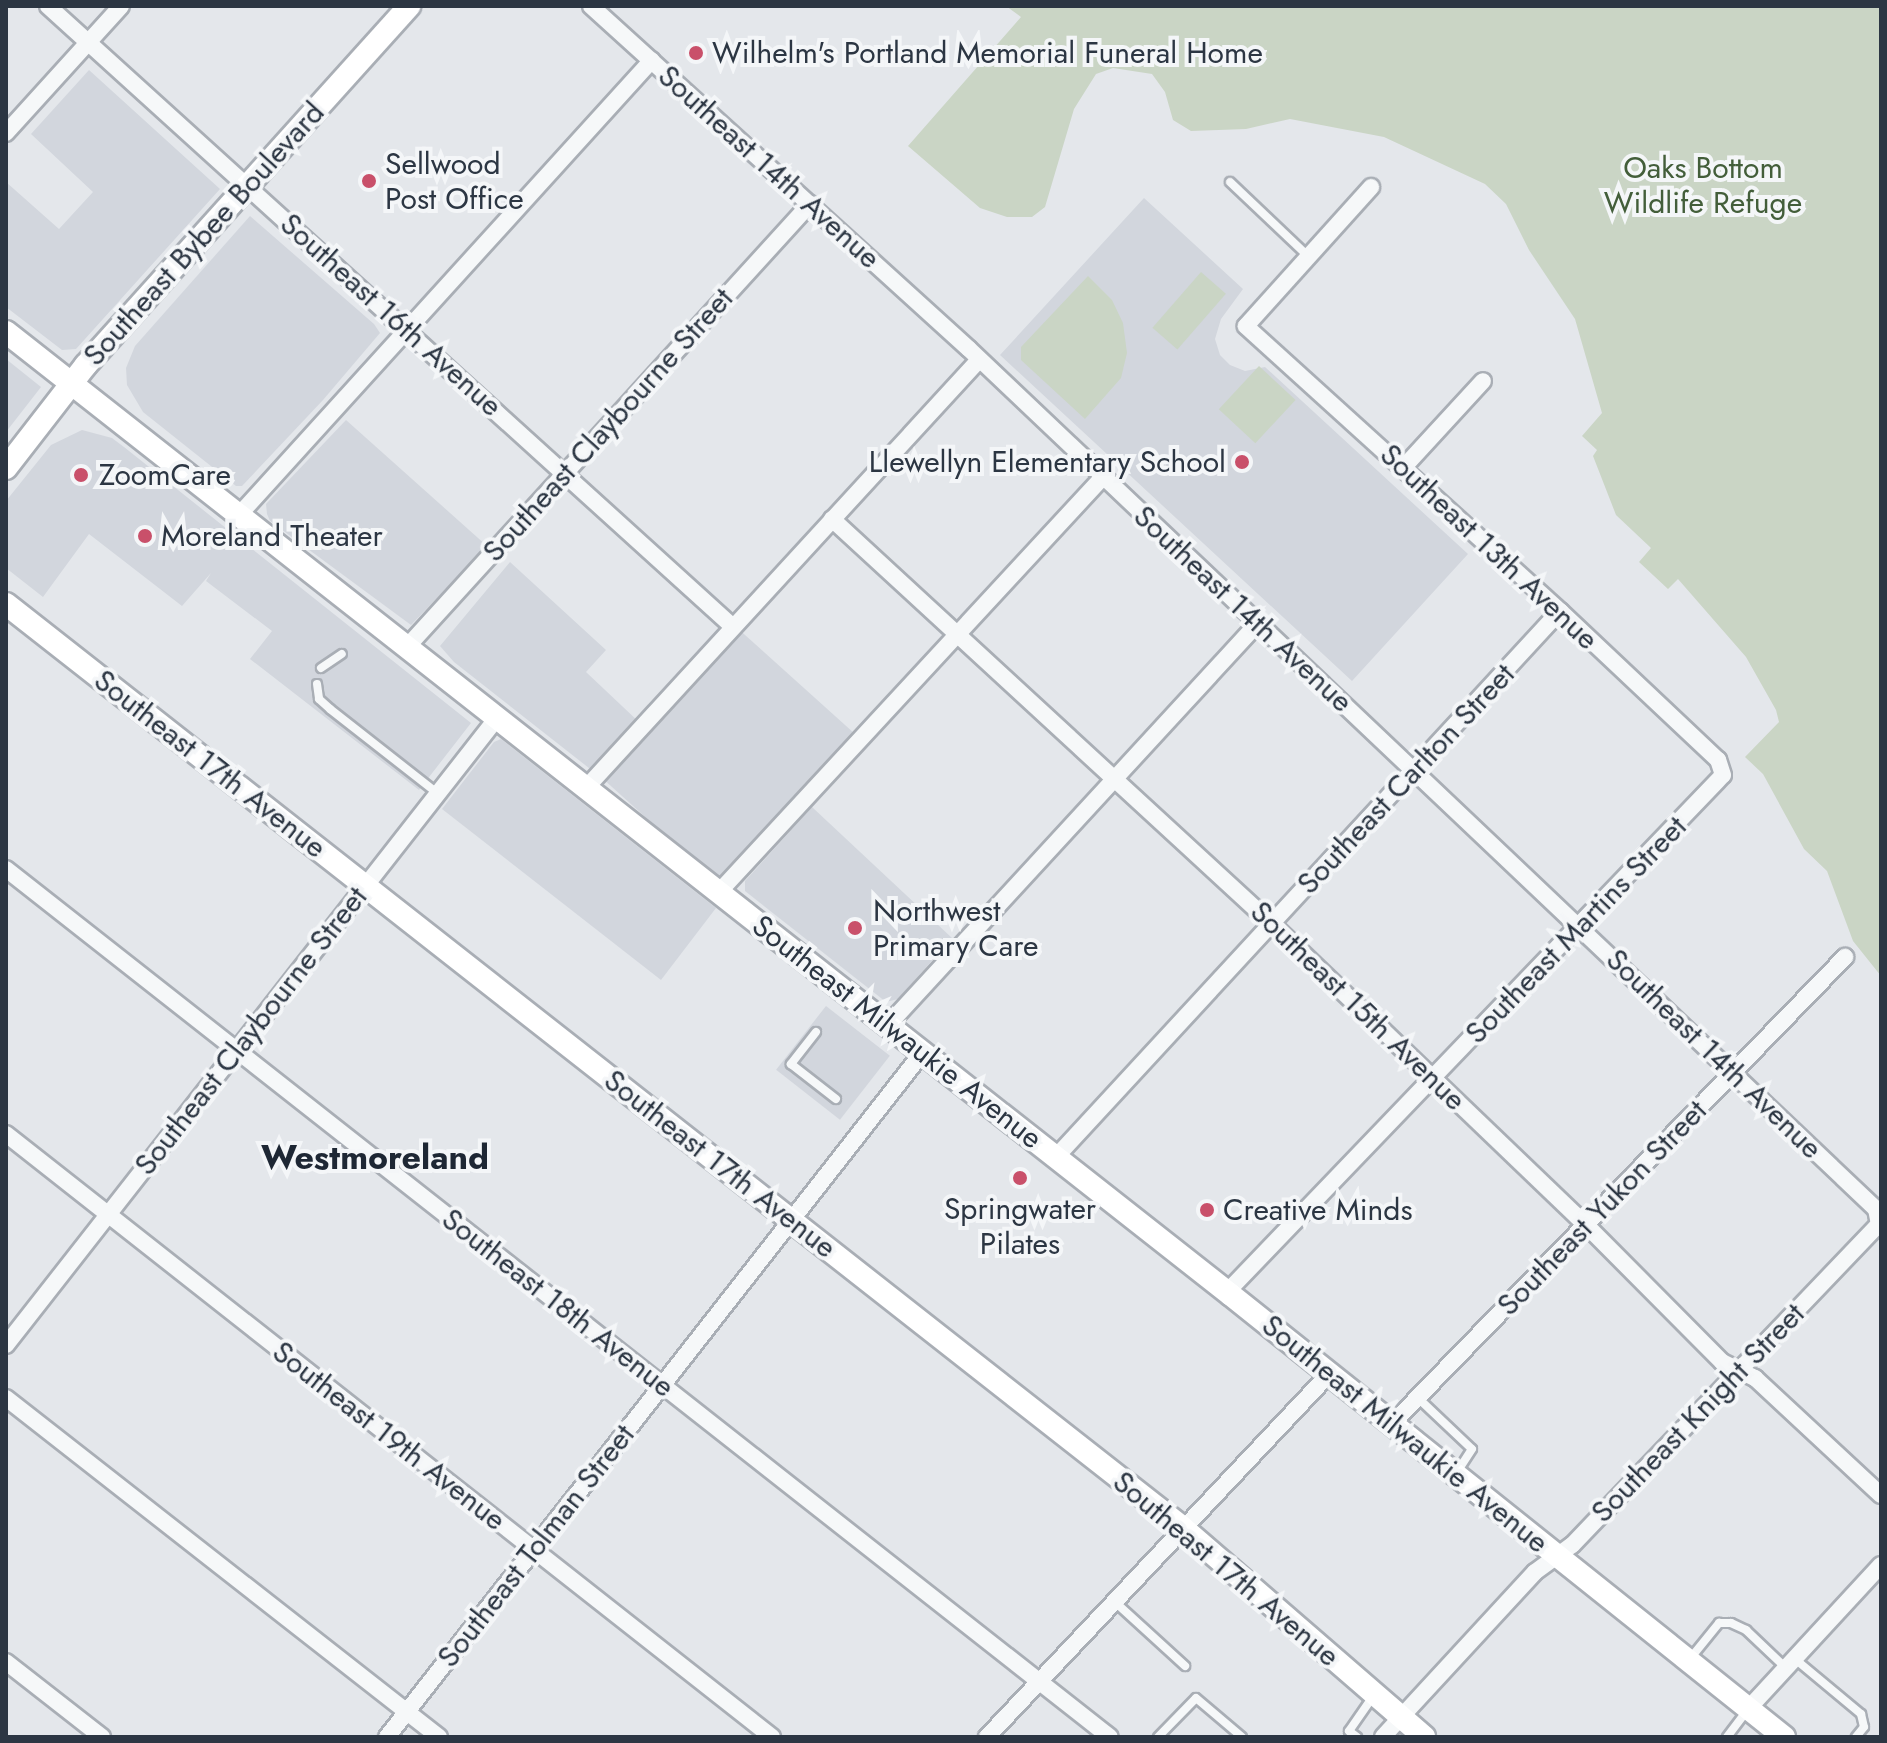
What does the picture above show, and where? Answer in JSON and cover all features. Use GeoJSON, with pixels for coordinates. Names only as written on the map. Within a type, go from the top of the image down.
{"type":"FeatureCollection","features":[{"type":"Feature","properties":{"kind":"main road","name":"Southeast Bybee Boulevard"},"geometry":{"type":"LineString","coordinates":[[6,468],[71,383],[409,6]]}},
{"type":"Feature","properties":{"kind":"main road","name":"Southeast Milwaukie Avenue"},"geometry":{"type":"LineString","coordinates":[[7,335],[1227,1292],[1748,1709],[1776,1735]]}},
{"type":"Feature","properties":{"kind":"main road","name":"Southeast 17th Avenue"},"geometry":{"type":"LineString","coordinates":[[6,604],[1183,1528],[1424,1737]]}},
{"type":"Feature","properties":{"kind":"street","name":"Southeast 16th Avenue"},"geometry":{"type":"LineString","coordinates":[[48,6],[732,626]]}},
{"type":"Feature","properties":{"kind":"street"},"geometry":{"type":"LineString","coordinates":[[6,133],[121,6]]}},
{"type":"Feature","properties":{"kind":"street","name":"Southeast 14th Avenue"},"geometry":{"type":"LineString","coordinates":[[591,6],[810,204],[1415,769],[1876,1209],[1879,1224]]}},
{"type":"Feature","properties":{"kind":"street"},"geometry":{"type":"LineString","coordinates":[[239,515],[652,60]]}},
{"type":"Feature","properties":{"kind":"street"},"geometry":{"type":"LineString","coordinates":[[1309,256],[1371,187]]}},
{"type":"Feature","properties":{"kind":"street","name":"Southeast Claybourne Street"},"geometry":{"type":"LineString","coordinates":[[407,647],[810,204]]}},
{"type":"Feature","properties":{"kind":"street","name":"Southeast 13th Avenue"},"geometry":{"type":"LineString","coordinates":[[1309,256],[1246,326],[1560,611],[1718,760],[1723,775]]}},
{"type":"Feature","properties":{"kind":"street"},"geometry":{"type":"LineString","coordinates":[[586,788],[978,361]]}},
{"type":"Feature","properties":{"kind":"street"},"geometry":{"type":"LineString","coordinates":[[1403,468],[1483,381]]}},
{"type":"Feature","properties":{"kind":"street"},"geometry":{"type":"LineString","coordinates":[[719,892],[1102,478]]}},
{"type":"Feature","properties":{"kind":"street","name":"Southeast 15th Avenue"},"geometry":{"type":"LineString","coordinates":[[832,519],[1272,924],[1586,1225],[1722,1362],[1755,1378],[1881,1495]]}},
{"type":"Feature","properties":{"kind":"street","name":"Southeast Carlton Street"},"geometry":{"type":"LineString","coordinates":[[1056,1157],[1560,611]]}},
{"type":"Feature","properties":{"kind":"street"},"geometry":{"type":"LineString","coordinates":[[888,1025],[1258,623]]}},
{"type":"Feature","properties":{"kind":"street","name":"Southeast Claybourne Street"},"geometry":{"type":"LineString","coordinates":[[6,1345],[497,718]]}},
{"type":"Feature","properties":{"kind":"street","name":"Southeast Martins Street"},"geometry":{"type":"LineString","coordinates":[[1227,1292],[1723,775]]}},
{"type":"Feature","properties":{"kind":"street","name":"Southeast 18th Avenue"},"geometry":{"type":"LineString","coordinates":[[6,869],[1110,1737]]}},
{"type":"Feature","properties":{"kind":"street","name":"Southeast Yukon Street"},"geometry":{"type":"LineString","coordinates":[[1392,1424],[1845,957]]}},
{"type":"Feature","properties":{"kind":"street","name":"Southeast Tolman Street"},"geometry":{"type":"LineString","coordinates":[[387,1737],[923,1052]]}},
{"type":"Feature","properties":{"kind":"street","name":"Southeast 19th Avenue"},"geometry":{"type":"LineString","coordinates":[[6,1134],[772,1737]]}},
{"type":"Feature","properties":{"kind":"street","name":"Southeast Knight Street"},"geometry":{"type":"LineString","coordinates":[[1383,1737],[1535,1572],[1572,1545],[1879,1224]]}},
{"type":"Feature","properties":{"kind":"street"},"geometry":{"type":"LineString","coordinates":[[987,1737],[1329,1374]]}},
{"type":"Feature","properties":{"kind":"street"},"geometry":{"type":"LineString","coordinates":[[6,1398],[439,1737]]}},
{"type":"Feature","properties":{"kind":"street"},"geometry":{"type":"LineString","coordinates":[[1748,1709],[1881,1565]]}},
{"type":"Feature","properties":{"kind":"street"},"geometry":{"type":"LineString","coordinates":[[6,1662],[102,1737]]}},
{"type":"Feature","properties":{"kind":"lane"},"geometry":{"type":"LineString","coordinates":[[1230,182],[1309,256]]}},
{"type":"Feature","properties":{"kind":"lane"},"geometry":{"type":"LineString","coordinates":[[321,668],[342,654]]}},
{"type":"Feature","properties":{"kind":"lane"},"geometry":{"type":"LineString","coordinates":[[317,684],[319,699],[330,709],[437,793]]}},
{"type":"Feature","properties":{"kind":"lane"},"geometry":{"type":"LineString","coordinates":[[816,1032],[791,1064],[836,1099]]}},
{"type":"Feature","properties":{"kind":"lane"},"geometry":{"type":"LineString","coordinates":[[1418,1398],[1472,1449],[1455,1475]]}},
{"type":"Feature","properties":{"kind":"lane"},"geometry":{"type":"LineString","coordinates":[[1114,1601],[1185,1666]]}},
{"type":"Feature","properties":{"kind":"lane"},"geometry":{"type":"LineString","coordinates":[[1688,1661],[1719,1623],[1731,1623],[1746,1630],[1861,1714],[1864,1727],[1856,1737]]}},
{"type":"Feature","properties":{"kind":"lane"},"geometry":{"type":"LineString","coordinates":[[1350,1735],[1375,1694]]}},
{"type":"Feature","properties":{"kind":"lane"},"geometry":{"type":"LineString","coordinates":[[1158,1737],[1196,1698],[1242,1737]]}},
{"type":"Feature","properties":{"kind":"lane"},"geometry":{"type":"LineString","coordinates":[[1727,1737],[1748,1709]]}},
{"type":"Feature","properties":{"kind":"shaded area"},"geometry":{"type":"Polygon","coordinates":[[[89,70],[220,189],[76,349],[62,350],[6,307],[6,182],[59,229],[93,192],[31,134],[89,70]]]}},
{"type":"Feature","properties":{"kind":"shaded area","name":"Llewellyn Elementary School"},"geometry":{"type":"Polygon","coordinates":[[[1144,198],[1243,289],[1221,319],[1215,339],[1220,355],[1230,365],[1245,371],[1265,367],[1468,554],[1352,681],[1000,355],[1144,198]]]}},
{"type":"Feature","properties":{"kind":"shaded area"},"geometry":{"type":"Polygon","coordinates":[[[250,216],[374,324],[380,333],[323,400],[242,486],[236,486],[143,412],[127,385],[126,368],[135,346],[250,216]]]}},
{"type":"Feature","properties":{"kind":"shaded area"},"geometry":{"type":"Polygon","coordinates":[[[6,359],[41,387],[6,432],[6,359]]]}},
{"type":"Feature","properties":{"kind":"shaded area"},"geometry":{"type":"Polygon","coordinates":[[[346,420],[487,546],[411,625],[270,521],[267,514],[266,504],[346,420]]]}},
{"type":"Feature","properties":{"kind":"shaded area"},"geometry":{"type":"Polygon","coordinates":[[[82,430],[112,438],[124,447],[471,723],[419,790],[250,659],[272,631],[206,581],[211,573],[182,606],[89,534],[43,597],[6,568],[6,501],[51,445],[82,430]]]}},
{"type":"Feature","properties":{"kind":"shaded area"},"geometry":{"type":"Polygon","coordinates":[[[510,562],[606,650],[586,672],[640,723],[594,772],[454,662],[440,646],[510,562]]]}},
{"type":"Feature","properties":{"kind":"shaded area"},"geometry":{"type":"Polygon","coordinates":[[[735,626],[861,739],[725,889],[600,776],[735,626]]]}},
{"type":"Feature","properties":{"kind":"shaded area"},"geometry":{"type":"Polygon","coordinates":[[[501,739],[716,908],[661,980],[442,809],[494,742],[501,739]]]}},
{"type":"Feature","properties":{"kind":"shaded area"},"geometry":{"type":"Polygon","coordinates":[[[812,807],[952,938],[898,999],[886,1002],[745,891],[745,881],[812,807]]]}},
{"type":"Feature","properties":{"kind":"shaded area"},"geometry":{"type":"Polygon","coordinates":[[[826,1006],[890,1056],[840,1120],[776,1070],[826,1006]]]}},
{"type":"Feature","properties":{"kind":"green space","name":"Oaks Bottom Wildlife Refuge"},"geometry":{"type":"Polygon","coordinates":[[[1006,6],[1881,6],[1881,976],[1853,941],[1827,871],[1804,849],[1763,774],[1745,757],[1779,722],[1776,710],[1746,657],[1678,579],[1668,589],[1639,562],[1651,548],[1616,515],[1593,456],[1597,450],[1582,436],[1602,413],[1575,319],[1529,250],[1506,204],[1485,184],[1384,137],[1290,119],[1246,129],[1191,131],[1173,120],[1165,92],[1152,74],[1113,68],[1096,74],[1074,109],[1045,207],[1032,217],[1007,217],[980,208],[908,146],[1021,17],[1006,6]]]}},
{"type":"Feature","properties":{"kind":"green space"},"geometry":{"type":"Polygon","coordinates":[[[1201,272],[1226,294],[1177,349],[1152,328],[1201,272]]]}},
{"type":"Feature","properties":{"kind":"green space"},"geometry":{"type":"Polygon","coordinates":[[[1088,276],[1112,300],[1123,323],[1127,353],[1121,378],[1085,419],[1021,360],[1021,347],[1088,276]]]}},
{"type":"Feature","properties":{"kind":"green space"},"geometry":{"type":"Polygon","coordinates":[[[1259,366],[1296,400],[1255,443],[1219,409],[1259,366]]]}},
{"type":"Feature","properties":{"kind":"place","name":"Wilhelm's Portland Memorial Funeral Home"},"geometry":{"type":"Point","coordinates":[696,53]}},
{"type":"Feature","properties":{"kind":"place","name":"Sellwood Post Office"},"geometry":{"type":"Point","coordinates":[369,181]}},
{"type":"Feature","properties":{"kind":"place","name":"Llewellyn Elementary School"},"geometry":{"type":"Point","coordinates":[1242,462]}},
{"type":"Feature","properties":{"kind":"place","name":"ZoomCare"},"geometry":{"type":"Point","coordinates":[81,475]}},
{"type":"Feature","properties":{"kind":"place","name":"Moreland Theater"},"geometry":{"type":"Point","coordinates":[145,536]}},
{"type":"Feature","properties":{"kind":"place","name":"Northwest Primary Care"},"geometry":{"type":"Point","coordinates":[855,928]}},
{"type":"Feature","properties":{"kind":"place","name":"Springwater Pilates"},"geometry":{"type":"Point","coordinates":[1020,1178]}},
{"type":"Feature","properties":{"kind":"place","name":"Creative Minds"},"geometry":{"type":"Point","coordinates":[1207,1210]}},
{"type":"Feature","properties":{"kind":"district","name":"Westmoreland"},"geometry":{"type":"Point","coordinates":[375,1158]}}]}
